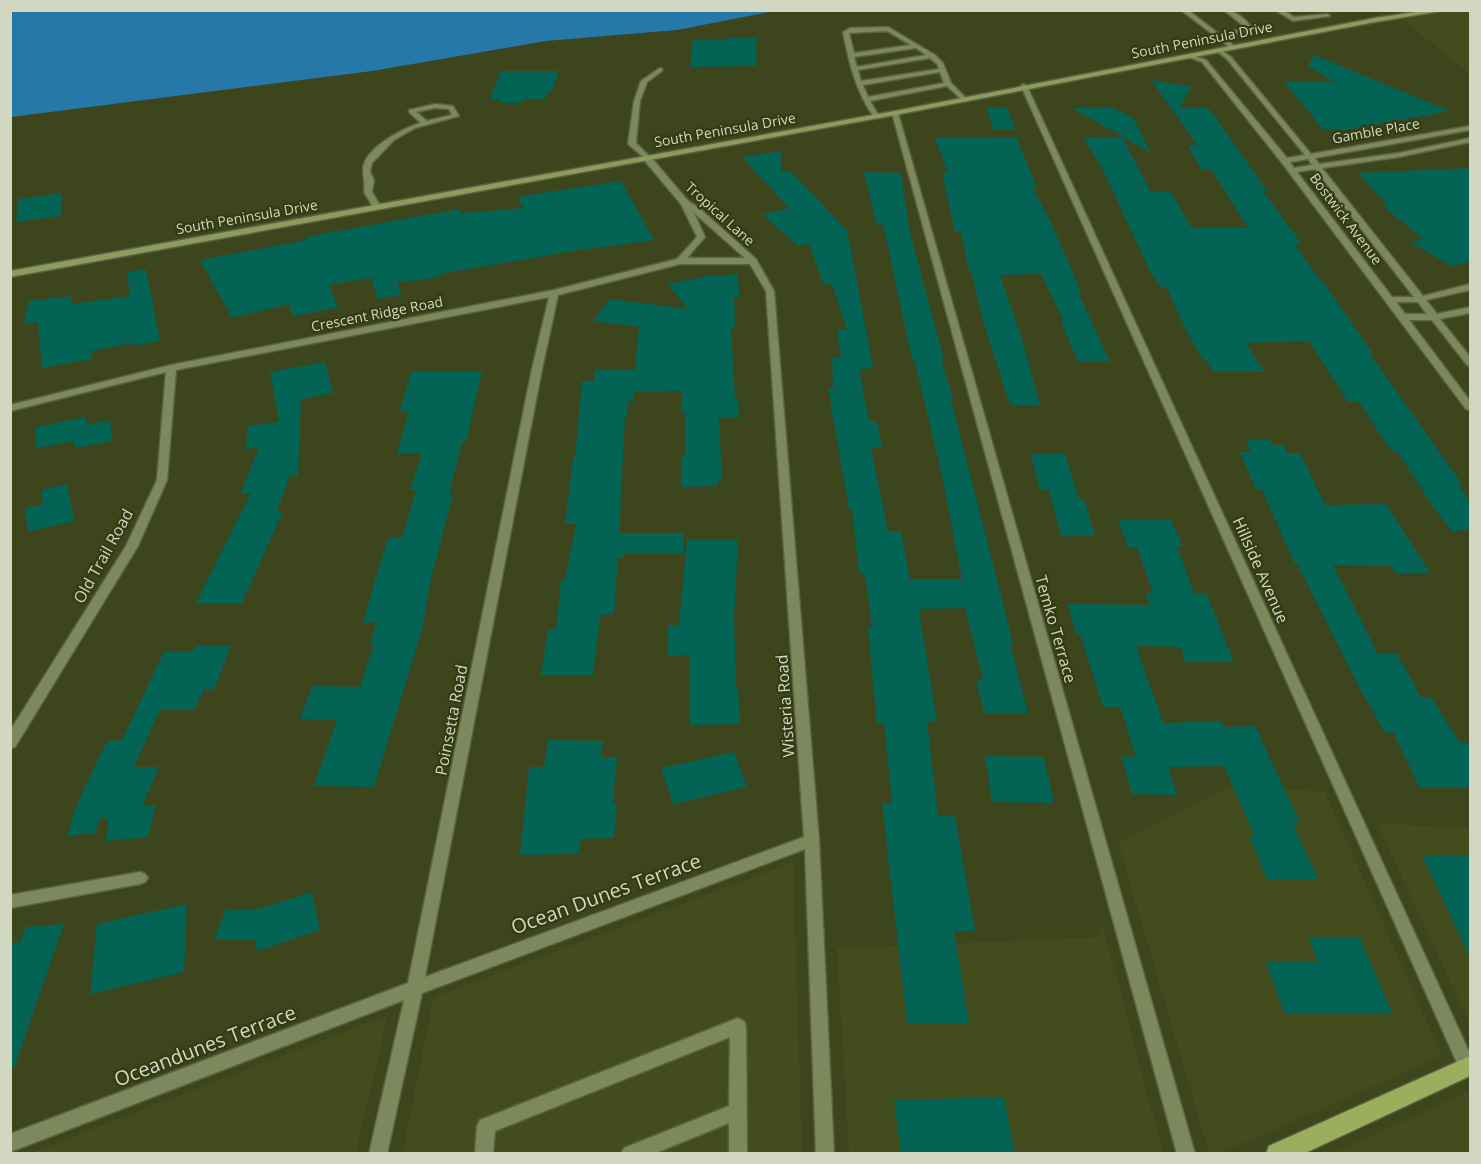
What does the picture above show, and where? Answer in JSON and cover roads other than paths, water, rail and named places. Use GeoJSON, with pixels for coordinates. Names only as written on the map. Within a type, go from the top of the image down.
{"type":"FeatureCollection","features":[{"type":"Feature","properties":{"kind":"main road","name":"South Peninsula Drive"},"geometry":{"type":"LineString","coordinates":[[10,274],[895,113],[1342,26],[1444,10]]}},
{"type":"Feature","properties":{"kind":"main road"},"geometry":{"type":"LineString","coordinates":[[1276,1154],[1469,1067]]}},
{"type":"Feature","properties":{"kind":"street"},"geometry":{"type":"LineString","coordinates":[[1184,10],[1234,48]]}},
{"type":"Feature","properties":{"kind":"street"},"geometry":{"type":"LineString","coordinates":[[1217,36],[1249,29],[1227,10]]}},
{"type":"Feature","properties":{"kind":"street"},"geometry":{"type":"LineString","coordinates":[[1278,10],[1293,19],[1327,16]]}},
{"type":"Feature","properties":{"kind":"street"},"geometry":{"type":"LineString","coordinates":[[1318,10],[1342,26]]}},
{"type":"Feature","properties":{"kind":"street"},"geometry":{"type":"LineString","coordinates":[[876,116],[866,100],[855,69],[846,32],[850,30],[888,29],[917,46],[933,56],[948,84],[964,99]]}},
{"type":"Feature","properties":{"kind":"street"},"geometry":{"type":"LineString","coordinates":[[852,55],[917,46]]}},
{"type":"Feature","properties":{"kind":"street","name":"Bostwick Avenue"},"geometry":{"type":"LineString","coordinates":[[1220,51],[1229,58],[1310,157],[1470,363]]}},
{"type":"Feature","properties":{"kind":"street"},"geometry":{"type":"LineString","coordinates":[[855,69],[933,56]]}},
{"type":"Feature","properties":{"kind":"street","name":"Bostwick Avenue"},"geometry":{"type":"LineString","coordinates":[[1191,57],[1204,61],[1293,170],[1470,407]]}},
{"type":"Feature","properties":{"kind":"street","name":"Tropical Lane"},"geometry":{"type":"LineString","coordinates":[[660,70],[644,81],[637,101],[632,144],[685,203],[753,261]]}},
{"type":"Feature","properties":{"kind":"street"},"geometry":{"type":"LineString","coordinates":[[860,83],[942,70]]}},
{"type":"Feature","properties":{"kind":"street"},"geometry":{"type":"LineString","coordinates":[[866,100],[948,84]]}},
{"type":"Feature","properties":{"kind":"street","name":"Hillside Avenue"},"geometry":{"type":"LineString","coordinates":[[1024,87],[1469,1067]]}},
{"type":"Feature","properties":{"kind":"street"},"geometry":{"type":"LineString","coordinates":[[377,207],[368,192],[370,180],[366,172],[368,162],[391,138],[426,124],[456,116],[451,107],[435,106],[411,111],[426,124]]}},
{"type":"Feature","properties":{"kind":"street","name":"Temko Terrace"},"geometry":{"type":"LineString","coordinates":[[895,113],[1186,1154]]}},
{"type":"Feature","properties":{"kind":"street","name":"Gamble Place"},"geometry":{"type":"LineString","coordinates":[[1285,161],[1470,128]]}},
{"type":"Feature","properties":{"kind":"street"},"geometry":{"type":"LineString","coordinates":[[1456,131],[1470,139]]}},
{"type":"Feature","properties":{"kind":"street","name":"Gamble Place"},"geometry":{"type":"LineString","coordinates":[[1293,170],[1399,155],[1470,139]]}},
{"type":"Feature","properties":{"kind":"street"},"geometry":{"type":"LineString","coordinates":[[680,261],[701,237],[685,203]]}},
{"type":"Feature","properties":{"kind":"street","name":"Crescent Ridge Road"},"geometry":{"type":"LineString","coordinates":[[10,408],[171,368],[554,293],[680,261],[753,261]]}},
{"type":"Feature","properties":{"kind":"street","name":"Wisteria Road"},"geometry":{"type":"LineString","coordinates":[[753,261],[770,291],[812,840],[825,1154]]}},
{"type":"Feature","properties":{"kind":"street"},"geometry":{"type":"LineString","coordinates":[[1390,300],[1421,299],[1470,287]]}},
{"type":"Feature","properties":{"kind":"street","name":"Poinsetta Road"},"geometry":{"type":"LineString","coordinates":[[378,1154],[415,988],[554,293]]}},
{"type":"Feature","properties":{"kind":"street"},"geometry":{"type":"LineString","coordinates":[[1402,317],[1435,317],[1470,310]]}},
{"type":"Feature","properties":{"kind":"street","name":"Old Trail Road"},"geometry":{"type":"LineString","coordinates":[[10,743],[132,546],[162,480],[171,368]]}},
{"type":"Feature","properties":{"kind":"street","name":"Ocean Dunes Terrace"},"geometry":{"type":"LineString","coordinates":[[415,988],[812,840]]}},
{"type":"Feature","properties":{"kind":"street"},"geometry":{"type":"LineString","coordinates":[[10,902],[140,878]]}},
{"type":"Feature","properties":{"kind":"street","name":"Oceandunes Terrace"},"geometry":{"type":"LineString","coordinates":[[10,1143],[415,988]]}},
{"type":"Feature","properties":{"kind":"street"},"geometry":{"type":"LineString","coordinates":[[484,1154],[486,1126],[738,1026],[738,1154]]}},
{"type":"Feature","properties":{"kind":"street"},"geometry":{"type":"LineString","coordinates":[[630,1154],[738,1111]]}},
{"type":"Feature","properties":{"kind":"water"},"geometry":{"type":"Polygon","coordinates":[[[10,11],[774,11],[677,30],[546,41],[372,71],[11,117],[10,11]]]}}]}
